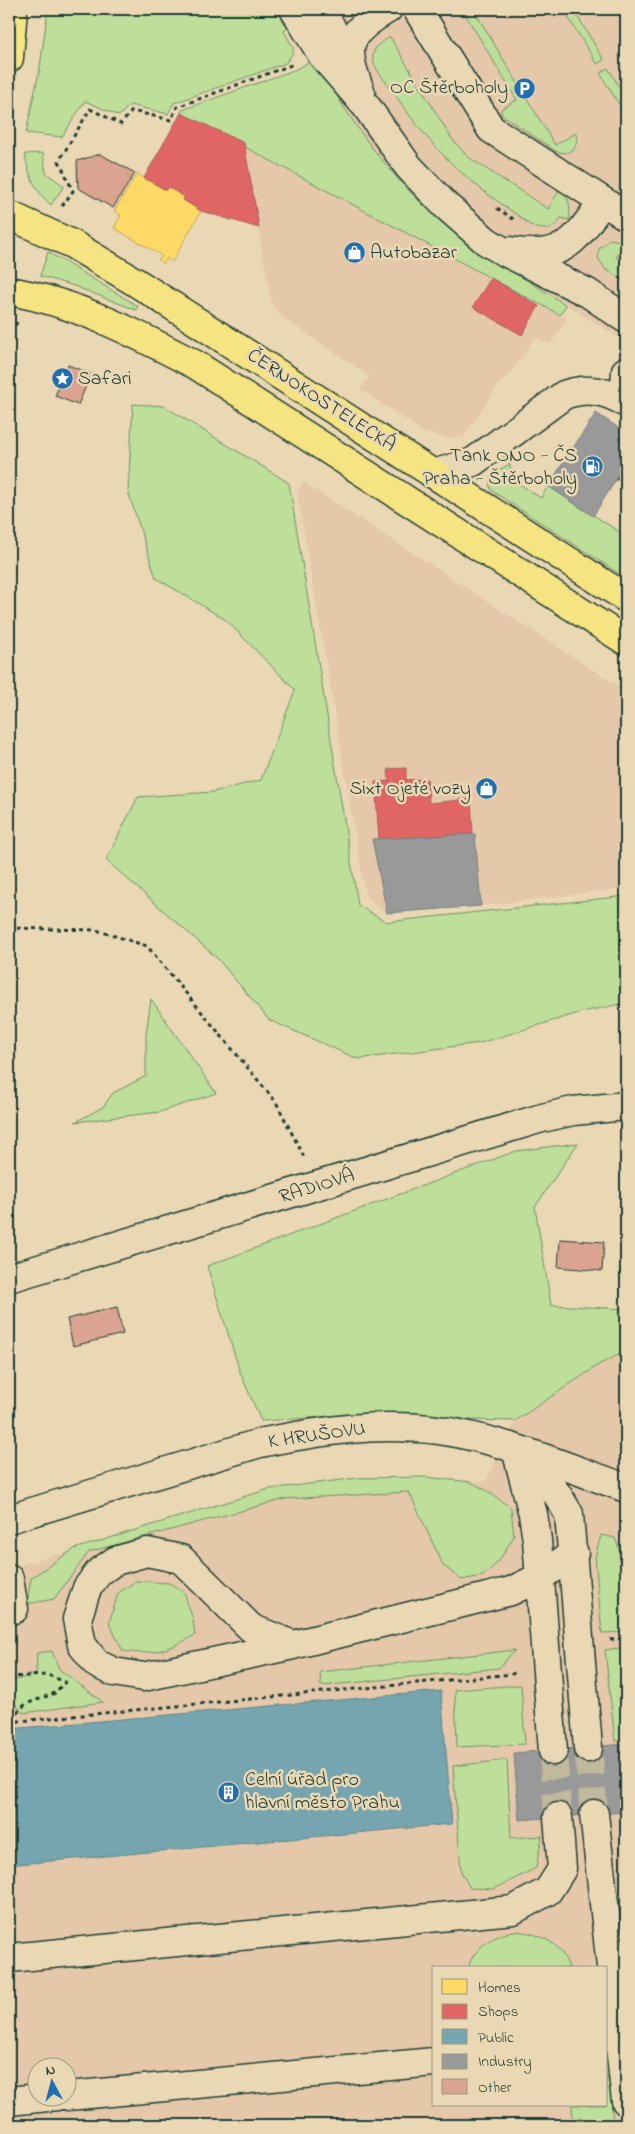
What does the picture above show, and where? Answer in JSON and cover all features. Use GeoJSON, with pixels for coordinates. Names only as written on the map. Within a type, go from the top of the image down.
{"type":"FeatureCollection","features":[{"type":"Feature","properties":{"kind":"main road"},"geometry":{"type":"LineString","coordinates":[[9,58],[13,9]]}},
{"type":"Feature","properties":{"kind":"main road","name":"ČERNOKOSTELECKÁ"},"geometry":{"type":"LineString","coordinates":[[9,215],[72,244],[137,283],[626,598]]}},
{"type":"Feature","properties":{"kind":"main road","name":"ČERNOKOSTELECKÁ"},"geometry":{"type":"LineString","coordinates":[[9,291],[34,296],[84,312],[158,345],[196,365],[626,641]]}},
{"type":"Feature","properties":{"kind":"street"},"geometry":{"type":"LineString","coordinates":[[294,9],[322,55],[366,106],[408,166],[445,205],[486,241],[588,293],[626,319]]}},
{"type":"Feature","properties":{"kind":"street"},"geometry":{"type":"LineString","coordinates":[[322,9],[351,68],[366,106]]}},
{"type":"Feature","properties":{"kind":"street"},"geometry":{"type":"LineString","coordinates":[[351,68],[350,47],[356,31],[363,24],[388,9]]}},
{"type":"Feature","properties":{"kind":"street"},"geometry":{"type":"LineString","coordinates":[[417,9],[491,129],[626,216]]}},
{"type":"Feature","properties":{"kind":"street"},"geometry":{"type":"LineString","coordinates":[[501,250],[536,253],[559,248],[576,239],[603,201]]}},
{"type":"Feature","properties":{"kind":"street"},"geometry":{"type":"LineString","coordinates":[[576,239],[574,255],[576,272],[581,286],[588,293]]}},
{"type":"Feature","properties":{"kind":"street"},"geometry":{"type":"LineString","coordinates":[[434,474],[473,462],[564,395],[589,390],[603,391],[625,402],[626,371]]}},
{"type":"Feature","properties":{"kind":"street","name":"RADIOVÁ"},"geometry":{"type":"LineString","coordinates":[[9,1278],[542,1118],[588,1109],[626,1106]]}},
{"type":"Feature","properties":{"kind":"street","name":"K HRUŠOVU"},"geometry":{"type":"LineString","coordinates":[[9,1519],[260,1443],[303,1434],[372,1428],[430,1430],[473,1437],[516,1449],[626,1488]]}},
{"type":"Feature","properties":{"kind":"street"},"geometry":{"type":"LineString","coordinates":[[516,1449],[557,1494],[569,1514],[574,1553],[588,1748]]}},
{"type":"Feature","properties":{"kind":"street"},"geometry":{"type":"LineString","coordinates":[[516,1449],[533,1514],[540,1577],[553,1751]]}},
{"type":"Feature","properties":{"kind":"street"},"geometry":{"type":"LineString","coordinates":[[293,1645],[251,1628],[181,1560],[147,1552],[115,1561],[99,1572],[87,1588],[77,1619],[82,1645],[96,1664],[114,1672],[143,1677],[293,1645],[511,1591],[540,1577],[574,1553]]}},
{"type":"Feature","properties":{"kind":"street"},"geometry":{"type":"LineString","coordinates":[[9,1579],[14,1609]]}},
{"type":"Feature","properties":{"kind":"street"},"geometry":{"type":"LineString","coordinates":[[594,1814],[607,1966]]}},
{"type":"Feature","properties":{"kind":"street"},"geometry":{"type":"LineString","coordinates":[[9,1958],[513,1910],[548,1891],[562,1869],[558,1817]]}},
{"type":"Feature","properties":{"kind":"street"},"geometry":{"type":"LineString","coordinates":[[608,1978],[612,2025],[626,2101]]}},
{"type":"Feature","properties":{"kind":"street"},"geometry":{"type":"LineString","coordinates":[[78,2095],[432,2062]]}},
{"type":"Feature","properties":{"kind":"street"},"geometry":{"type":"LineString","coordinates":[[9,2101],[28,2099]]}},
{"type":"Feature","properties":{"kind":"path"},"geometry":{"type":"LineString","coordinates":[[66,209],[62,206],[73,190],[59,161],[90,109],[121,124],[132,111],[170,120],[177,107],[292,66],[299,59]]}},
{"type":"Feature","properties":{"kind":"path"},"geometry":{"type":"LineString","coordinates":[[494,206],[521,224]]}},
{"type":"Feature","properties":{"kind":"path"},"geometry":{"type":"LineString","coordinates":[[9,340],[18,321]]}},
{"type":"Feature","properties":{"kind":"path"},"geometry":{"type":"LineString","coordinates":[[9,928],[96,930],[147,946],[276,1102],[319,1186]]}},
{"type":"Feature","properties":{"kind":"path"},"geometry":{"type":"LineString","coordinates":[[602,1642],[626,1638]]}},
{"type":"Feature","properties":{"kind":"path"},"geometry":{"type":"LineString","coordinates":[[9,1720],[512,1674],[525,1667]]}},
{"type":"Feature","properties":{"kind":"path"},"geometry":{"type":"LineString","coordinates":[[9,1677],[48,1675],[65,1682],[55,1693],[26,1704],[9,1720]]}},
{"type":"Feature","properties":{"kind":"shaded area"},"geometry":{"type":"Polygon","coordinates":[[[283,9],[626,9],[626,343],[472,244],[429,211],[401,183],[368,142],[337,98],[283,9]]]}},
{"type":"Feature","properties":{"kind":"shaded area","name":"Autobazar"},"geometry":{"type":"Polygon","coordinates":[[[181,113],[244,143],[539,306],[567,319],[550,345],[535,337],[511,373],[500,383],[464,436],[445,438],[425,433],[360,389],[370,376],[280,316],[272,305],[258,228],[166,190],[144,178],[181,113]]]}},
{"type":"Feature","properties":{"kind":"shaded area","name":"Sixt Ojeté vozy"},"geometry":{"type":"Polygon","coordinates":[[[303,482],[626,691],[626,888],[481,906],[387,913],[366,897],[297,493],[303,482]]]}},
{"type":"Feature","properties":{"kind":"shaded area"},"geometry":{"type":"Polygon","coordinates":[[[626,1351],[626,2125],[9,2125],[9,1568],[273,1494],[486,1481],[515,1421],[600,1364],[626,1351]]]}},
{"type":"Feature","properties":{"kind":"green space"},"geometry":{"type":"Polygon","coordinates":[[[48,9],[283,9],[293,25],[284,31],[293,47],[293,53],[286,63],[174,103],[168,114],[130,105],[119,116],[85,101],[62,137],[26,133],[40,67],[48,9]]]}},
{"type":"Feature","properties":{"kind":"green space"},"geometry":{"type":"Polygon","coordinates":[[[462,9],[473,9],[555,145],[576,133],[577,141],[574,149],[566,153],[557,152],[501,114],[501,109],[517,100],[462,9]]]}},
{"type":"Feature","properties":{"kind":"green space"},"geometry":{"type":"Polygon","coordinates":[[[563,9],[573,9],[604,60],[597,64],[563,9]]]}},
{"type":"Feature","properties":{"kind":"green space"},"geometry":{"type":"Polygon","coordinates":[[[390,37],[452,139],[468,157],[548,209],[560,189],[569,203],[569,220],[561,218],[556,225],[549,229],[539,229],[532,226],[478,187],[446,158],[418,127],[376,67],[373,60],[375,49],[390,37]]]}},
{"type":"Feature","properties":{"kind":"green space"},"geometry":{"type":"Polygon","coordinates":[[[315,59],[352,120],[380,158],[412,194],[461,236],[566,305],[560,315],[181,113],[182,110],[294,70],[315,59]]]}},
{"type":"Feature","properties":{"kind":"green space"},"geometry":{"type":"Polygon","coordinates":[[[608,68],[626,98],[626,116],[600,73],[608,68]]]}},
{"type":"Feature","properties":{"kind":"green space"},"geometry":{"type":"Polygon","coordinates":[[[43,153],[46,173],[64,186],[51,205],[45,200],[33,182],[25,154],[43,153]]]}},
{"type":"Feature","properties":{"kind":"green space"},"geometry":{"type":"Polygon","coordinates":[[[610,239],[625,242],[616,257],[626,263],[626,282],[605,269],[598,258],[599,249],[610,239]]]}},
{"type":"Feature","properties":{"kind":"green space"},"geometry":{"type":"Polygon","coordinates":[[[48,252],[138,306],[136,310],[74,286],[40,276],[48,252]]]}},
{"type":"Feature","properties":{"kind":"green space"},"geometry":{"type":"Polygon","coordinates":[[[133,404],[164,406],[289,483],[358,905],[386,922],[626,896],[626,1003],[582,1012],[480,1043],[358,1059],[269,1020],[218,959],[106,860],[138,797],[213,792],[261,780],[295,690],[226,620],[156,578],[128,491],[133,404]]]}},
{"type":"Feature","properties":{"kind":"green space"},"geometry":{"type":"Polygon","coordinates":[[[510,464],[510,478],[541,498],[548,486],[626,536],[626,578],[492,491],[489,485],[492,474],[510,464]]]}},
{"type":"Feature","properties":{"kind":"green space"},"geometry":{"type":"Polygon","coordinates":[[[151,999],[216,1093],[160,1112],[75,1122],[103,1107],[113,1093],[146,1076],[146,1035],[151,999]]]}},
{"type":"Feature","properties":{"kind":"green space"},"geometry":{"type":"Polygon","coordinates":[[[578,1143],[535,1207],[551,1305],[626,1309],[626,1351],[600,1364],[515,1421],[324,1417],[261,1421],[240,1372],[207,1266],[516,1151],[578,1143]]]}},
{"type":"Feature","properties":{"kind":"green space"},"geometry":{"type":"Polygon","coordinates":[[[426,1477],[471,1482],[511,1508],[514,1536],[499,1561],[483,1576],[461,1580],[443,1565],[409,1492],[285,1499],[89,1552],[54,1599],[27,1604],[31,1578],[74,1549],[269,1489],[357,1478],[426,1477]]]}},
{"type":"Feature","properties":{"kind":"green space"},"geometry":{"type":"Polygon","coordinates":[[[601,1535],[615,1538],[626,1567],[626,1632],[602,1633],[595,1557],[601,1535]]]}},
{"type":"Feature","properties":{"kind":"green space"},"geometry":{"type":"Polygon","coordinates":[[[136,1581],[169,1583],[184,1592],[193,1620],[195,1635],[169,1648],[152,1652],[123,1651],[109,1623],[118,1593],[136,1581]]]}},
{"type":"Feature","properties":{"kind":"green space"},"geometry":{"type":"Polygon","coordinates":[[[626,1647],[626,1685],[619,1686],[626,1740],[615,1741],[605,1650],[626,1647]]]}},
{"type":"Feature","properties":{"kind":"green space"},"geometry":{"type":"Polygon","coordinates":[[[515,1650],[499,1668],[321,1686],[320,1672],[515,1650]]]}},
{"type":"Feature","properties":{"kind":"green space"},"geometry":{"type":"Polygon","coordinates":[[[52,1651],[59,1669],[103,1702],[23,1713],[12,1700],[9,1682],[36,1674],[37,1653],[52,1651]]]}},
{"type":"Feature","properties":{"kind":"green space"},"geometry":{"type":"Polygon","coordinates":[[[521,1685],[525,1744],[457,1747],[455,1690],[521,1685]]]}},
{"type":"Feature","properties":{"kind":"green space"},"geometry":{"type":"Polygon","coordinates":[[[507,1760],[511,1838],[542,1836],[536,1868],[494,1889],[470,1888],[461,1872],[453,1766],[507,1760]]]}},
{"type":"Feature","properties":{"kind":"green space"},"geometry":{"type":"Polygon","coordinates":[[[512,1931],[539,1936],[560,1951],[568,1966],[469,1966],[479,1949],[498,1936],[512,1931]]]}},
{"type":"Feature","properties":{"kind":"green space"},"geometry":{"type":"Polygon","coordinates":[[[608,2080],[610,2083],[613,2125],[573,2125],[572,2106],[608,2106],[608,2080]]]}},
{"type":"Feature","properties":{"kind":"building: Homes"},"geometry":{"type":"Polygon","coordinates":[[[137,174],[166,190],[168,187],[185,197],[183,200],[201,211],[172,262],[167,258],[164,264],[158,260],[162,256],[114,228],[121,215],[114,211],[137,174]]]}},
{"type":"Feature","properties":{"kind":"building: Shops"},"geometry":{"type":"Polygon","coordinates":[[[181,113],[244,143],[259,228],[201,211],[183,200],[185,197],[168,187],[166,190],[144,178],[181,113]]]}},
{"type":"Feature","properties":{"kind":"building: Shops"},"geometry":{"type":"Polygon","coordinates":[[[491,278],[539,306],[522,335],[473,307],[491,278]]]}},
{"type":"Feature","properties":{"kind":"building: Shops"},"geometry":{"type":"Polygon","coordinates":[[[406,768],[406,780],[427,779],[429,803],[471,799],[473,834],[379,839],[375,782],[389,781],[388,769],[406,768]]]}},
{"type":"Feature","properties":{"kind":"building: Public","name":"Celní úřad pro hlavní město Prahu"},"geometry":{"type":"Polygon","coordinates":[[[441,1691],[452,1824],[9,1865],[9,1729],[441,1691]]]}},
{"type":"Feature","properties":{"kind":"building: Industry"},"geometry":{"type":"Polygon","coordinates":[[[596,413],[626,433],[626,464],[593,516],[548,486],[596,413]]]}},
{"type":"Feature","properties":{"kind":"building: Industry"},"geometry":{"type":"Polygon","coordinates":[[[475,834],[481,906],[387,913],[372,839],[475,834]]]}},
{"type":"Feature","properties":{"kind":"building: Industry"},"geometry":{"type":"Polygon","coordinates":[[[626,1744],[626,1812],[519,1820],[514,1753],[626,1744]]]}},
{"type":"Feature","properties":{"kind":"building: Other"},"geometry":{"type":"Polygon","coordinates":[[[100,154],[135,173],[113,208],[78,188],[77,161],[100,154]]]}},
{"type":"Feature","properties":{"kind":"building: Other"},"geometry":{"type":"Polygon","coordinates":[[[68,365],[91,374],[78,405],[55,396],[68,365]]]}},
{"type":"Feature","properties":{"kind":"building: Other"},"geometry":{"type":"Polygon","coordinates":[[[626,464],[626,486],[616,479],[626,464]]]}},
{"type":"Feature","properties":{"kind":"building: Other"},"geometry":{"type":"Polygon","coordinates":[[[560,1239],[604,1242],[602,1271],[558,1267],[560,1239]]]}},
{"type":"Feature","properties":{"kind":"building: Other"},"geometry":{"type":"Polygon","coordinates":[[[117,1307],[123,1334],[73,1346],[67,1319],[117,1307]]]}},
{"type":"Feature","properties":{"kind":"tunnel"},"geometry":{"type":"LineString","coordinates":[[588,1748],[594,1814]]}},
{"type":"Feature","properties":{"kind":"tunnel"},"geometry":{"type":"LineString","coordinates":[[553,1751],[558,1817]]}},
{"type":"Feature","properties":{"kind":"place","name":"OC Štěrboholy"},"geometry":{"type":"Point","coordinates":[524,88]}},
{"type":"Feature","properties":{"kind":"place","name":"Autobazar"},"geometry":{"type":"Point","coordinates":[354,253]}},
{"type":"Feature","properties":{"kind":"place","name":"Safari"},"geometry":{"type":"Point","coordinates":[62,379]}},
{"type":"Feature","properties":{"kind":"place","name":"Tank ONO - ČS Praha - Štěrboholy"},"geometry":{"type":"Point","coordinates":[593,467]}},
{"type":"Feature","properties":{"kind":"place","name":"Sixt Ojeté vozy"},"geometry":{"type":"Point","coordinates":[487,789]}},
{"type":"Feature","properties":{"kind":"place","name":"Celní úřad pro hlavní město Prahu"},"geometry":{"type":"Point","coordinates":[229,1792]}}]}
